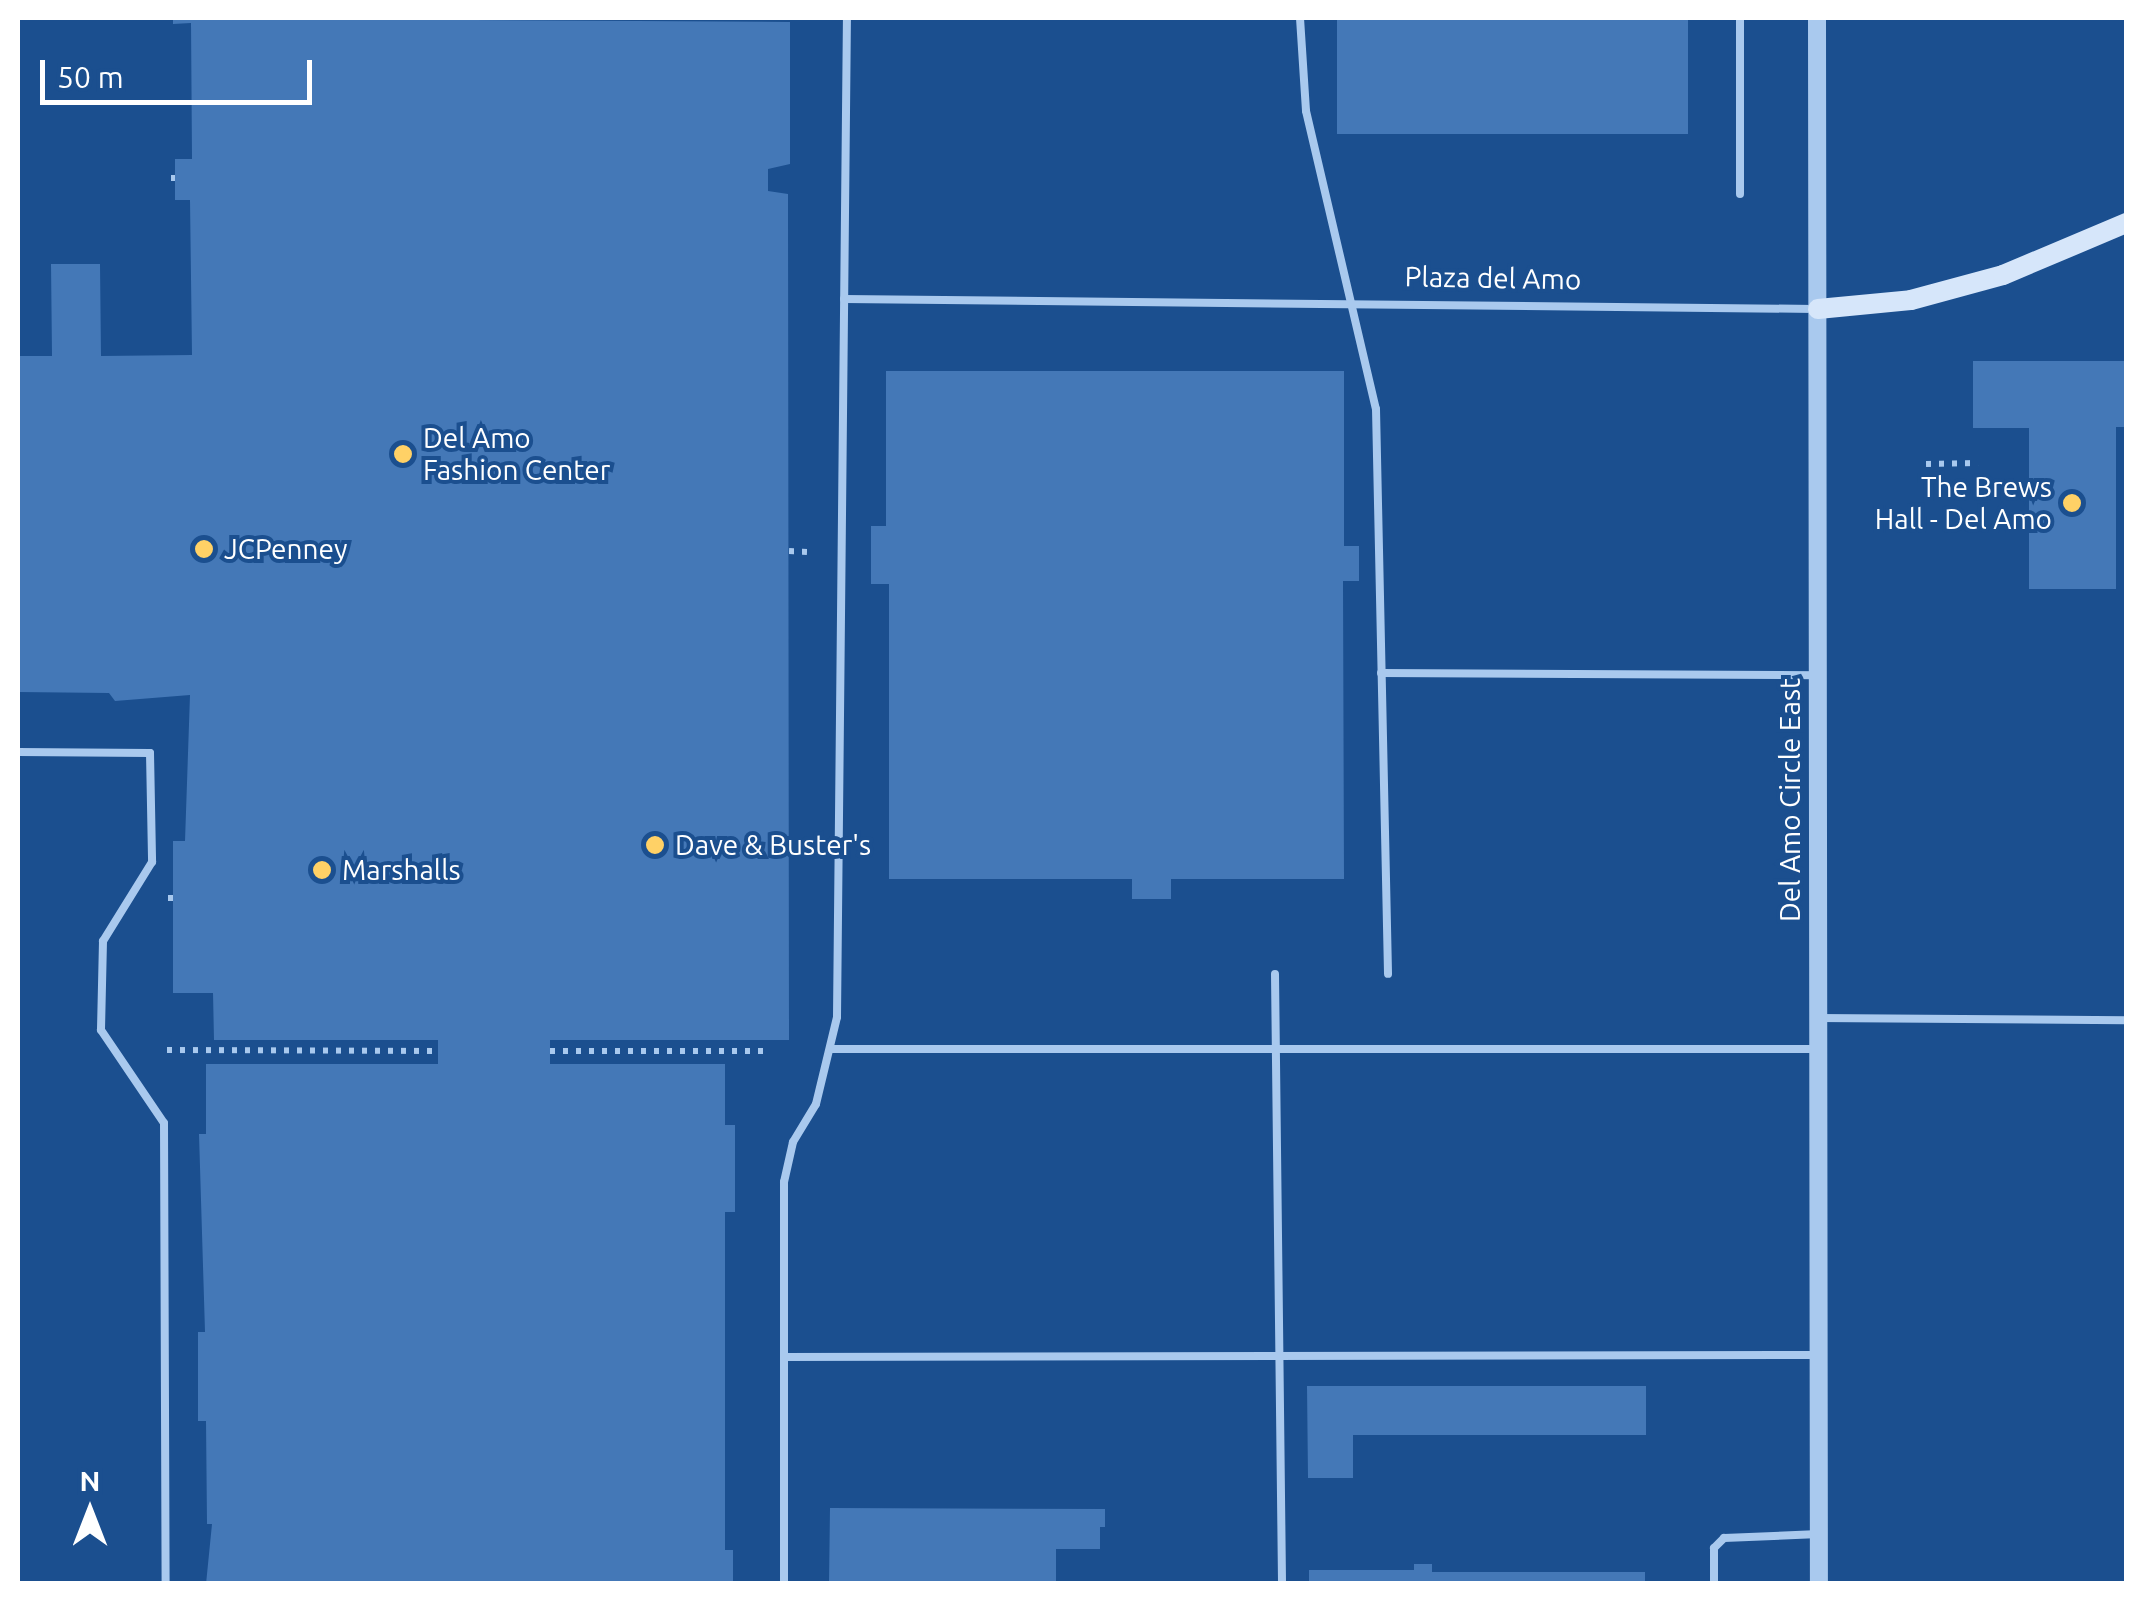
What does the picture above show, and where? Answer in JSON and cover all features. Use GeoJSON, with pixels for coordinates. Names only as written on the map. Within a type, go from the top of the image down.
{"type":"FeatureCollection","features":[{"type":"Feature","properties":{"kind":"main road","name":"Plaza del Amo"},"geometry":{"type":"LineString","coordinates":[[1818,309],[1911,300],[2003,276],[2126,223]]}},
{"type":"Feature","properties":{"kind":"street","name":"Del Amo Circle East"},"geometry":{"type":"LineString","coordinates":[[1817,18],[1819,1584]]}},
{"type":"Feature","properties":{"kind":"lane"},"geometry":{"type":"LineString","coordinates":[[784,1584],[784,1182],[832,1050],[847,18]]}},
{"type":"Feature","properties":{"kind":"lane"},"geometry":{"type":"LineString","coordinates":[[1300,18],[1306,111],[1376,409],[1388,974]]}},
{"type":"Feature","properties":{"kind":"lane"},"geometry":{"type":"LineString","coordinates":[[1740,18],[1740,194]]}},
{"type":"Feature","properties":{"kind":"lane","name":"Plaza del Amo"},"geometry":{"type":"LineString","coordinates":[[844,299],[1818,309]]}},
{"type":"Feature","properties":{"kind":"lane"},"geometry":{"type":"LineString","coordinates":[[1381,673],[1818,674]]}},
{"type":"Feature","properties":{"kind":"lane"},"geometry":{"type":"LineString","coordinates":[[18,752],[150,753],[152,862],[103,941],[100,1030],[164,1124],[166,1584]]}},
{"type":"Feature","properties":{"kind":"lane"},"geometry":{"type":"LineString","coordinates":[[1276,974],[1282,1584]]}},
{"type":"Feature","properties":{"kind":"lane"},"geometry":{"type":"LineString","coordinates":[[1818,1018],[2126,1020]]}},
{"type":"Feature","properties":{"kind":"lane"},"geometry":{"type":"LineString","coordinates":[[832,1050],[1818,1049]]}},
{"type":"Feature","properties":{"kind":"lane"},"geometry":{"type":"LineString","coordinates":[[784,1356],[1818,1355]]}},
{"type":"Feature","properties":{"kind":"lane"},"geometry":{"type":"LineString","coordinates":[[1714,1584],[1714,1548],[1724,1538],[1819,1534]]}},
{"type":"Feature","properties":{"kind":"path"},"geometry":{"type":"LineString","coordinates":[[1926,464],[1978,463]]}},
{"type":"Feature","properties":{"kind":"path"},"geometry":{"type":"LineString","coordinates":[[788,551],[807,552]]}},
{"type":"Feature","properties":{"kind":"path"},"geometry":{"type":"LineString","coordinates":[[167,1050],[438,1051]]}},
{"type":"Feature","properties":{"kind":"path"},"geometry":{"type":"LineString","coordinates":[[550,1051],[764,1051]]}},
{"type":"Feature","properties":{"kind":"building","name":"Del Amo Fashion Center"},"geometry":{"type":"Polygon","coordinates":[[[173,18],[790,22],[790,164],[768,169],[768,191],[788,194],[789,1040],[550,1040],[550,1064],[725,1064],[725,1125],[735,1125],[735,1212],[725,1212],[725,1550],[733,1550],[733,1584],[206,1584],[212,1524],[207,1524],[206,1421],[198,1421],[198,1332],[205,1332],[199,1134],[206,1134],[206,1064],[438,1064],[438,1040],[214,1040],[213,993],[173,993],[173,841],[185,841],[190,695],[115,701],[109,693],[18,692],[18,356],[52,356],[51,264],[100,264],[101,356],[192,355],[190,200],[175,200],[175,159],[192,159],[191,23],[173,24],[173,18]]]}},
{"type":"Feature","properties":{"kind":"building"},"geometry":{"type":"Polygon","coordinates":[[[1337,18],[1688,18],[1688,134],[1337,134],[1337,18]]]}},
{"type":"Feature","properties":{"kind":"building","name":"The Brews Hall - Del Amo"},"geometry":{"type":"Polygon","coordinates":[[[1973,361],[2126,361],[2126,427],[2116,427],[2116,589],[2029,589],[2029,428],[1973,428],[1973,361]]]}},
{"type":"Feature","properties":{"kind":"building"},"geometry":{"type":"Polygon","coordinates":[[[886,371],[1344,371],[1344,546],[1359,546],[1359,581],[1343,581],[1344,879],[1171,879],[1171,899],[1132,899],[1132,879],[889,879],[889,584],[871,584],[871,526],[886,526],[886,371]]]}},
{"type":"Feature","properties":{"kind":"building"},"geometry":{"type":"Polygon","coordinates":[[[1307,1386],[1646,1386],[1646,1435],[1353,1435],[1353,1478],[1308,1478],[1307,1386]]]}},
{"type":"Feature","properties":{"kind":"building"},"geometry":{"type":"Polygon","coordinates":[[[830,1508],[1105,1509],[1105,1527],[1100,1527],[1100,1549],[1056,1549],[1056,1584],[829,1584],[830,1508]]]}},
{"type":"Feature","properties":{"kind":"building"},"geometry":{"type":"Polygon","coordinates":[[[1414,1564],[1432,1564],[1432,1572],[1645,1572],[1645,1584],[1309,1584],[1309,1570],[1414,1570],[1414,1564]]]}},
{"type":"Feature","properties":{"kind":"place","name":"Del Amo Fashion Center"},"geometry":{"type":"Point","coordinates":[403,454]}},
{"type":"Feature","properties":{"kind":"place","name":"The Brews Hall - Del Amo"},"geometry":{"type":"Point","coordinates":[2072,503]}},
{"type":"Feature","properties":{"kind":"place","name":"JCPenney"},"geometry":{"type":"Point","coordinates":[204,549]}},
{"type":"Feature","properties":{"kind":"place","name":"Dave & Buster's"},"geometry":{"type":"Point","coordinates":[655,845]}},
{"type":"Feature","properties":{"kind":"place","name":"Marshalls"},"geometry":{"type":"Point","coordinates":[322,870]}}]}
